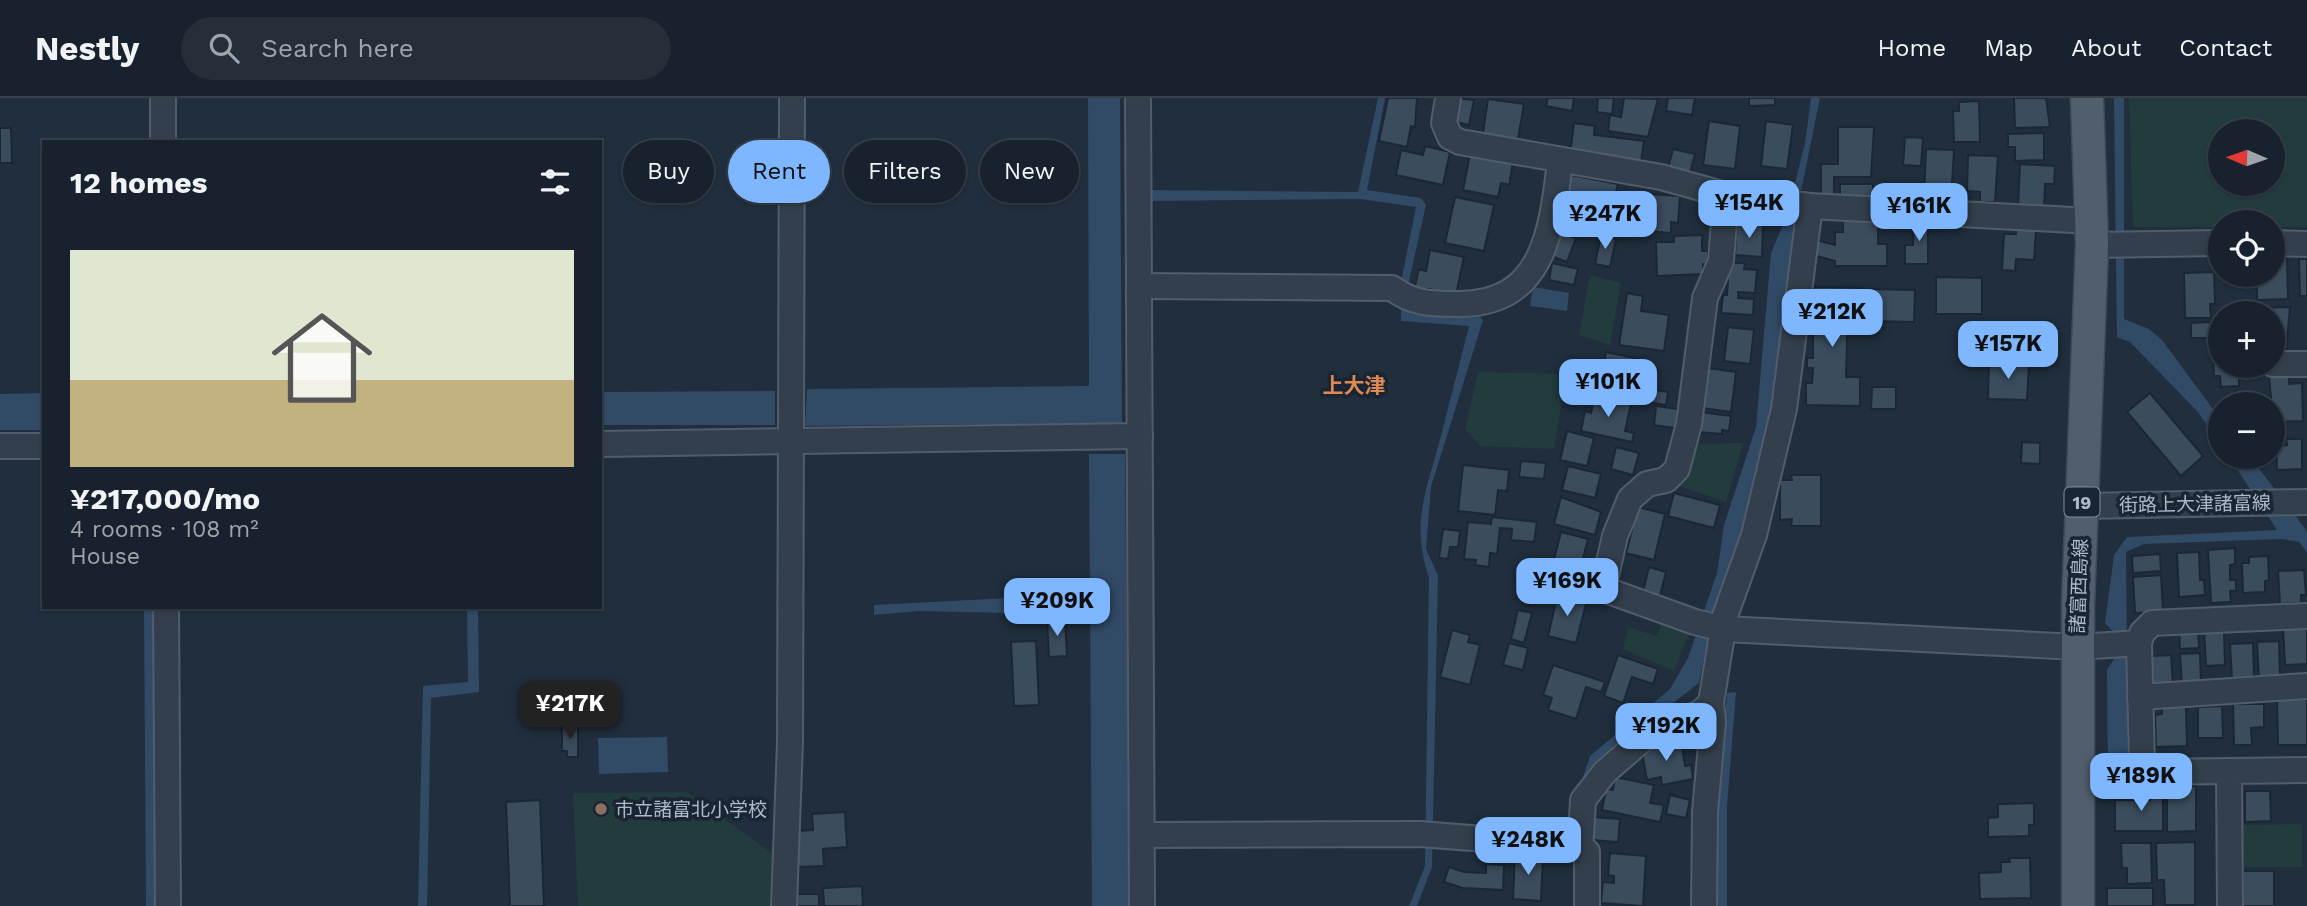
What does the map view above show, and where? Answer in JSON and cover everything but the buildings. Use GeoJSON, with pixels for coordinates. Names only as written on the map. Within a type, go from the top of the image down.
{"type":"FeatureCollection","features":[{"type":"Feature","properties":{"kind":"main road","name":"諸富西島線"},"geometry":{"type":"LineString","coordinates":[[2078,906],[2078,647],[2082,506],[2107,238],[2087,98]]}},
{"type":"Feature","properties":{"kind":"street"},"geometry":{"type":"LineString","coordinates":[[163,98],[163,140]]}},
{"type":"Feature","properties":{"kind":"street"},"geometry":{"type":"LineString","coordinates":[[784,906],[790,742],[793,444],[792,98]]}},
{"type":"Feature","properties":{"kind":"street"},"geometry":{"type":"LineString","coordinates":[[1138,98],[1142,906]]}},
{"type":"Feature","properties":{"kind":"street"},"geometry":{"type":"LineString","coordinates":[[1448,98],[1444,123],[1450,137],[1560,161],[1661,177],[1726,195],[2107,238],[2208,242]]}},
{"type":"Feature","properties":{"kind":"street"},"geometry":{"type":"LineString","coordinates":[[1139,286],[1392,288],[1406,297],[1470,304],[1500,295],[1526,279],[1542,256],[1553,221],[1560,161]]}},
{"type":"Feature","properties":{"kind":"street"},"geometry":{"type":"LineString","coordinates":[[1726,195],[1721,261],[1705,298],[1689,424],[1677,469],[1666,480],[1647,484],[1630,499],[1615,536],[1604,589],[1711,626],[2078,647],[2139,643]]}},
{"type":"Feature","properties":{"kind":"street"},"geometry":{"type":"LineString","coordinates":[[1711,626],[1725,616],[1754,535],[1784,409],[1799,204]]}},
{"type":"Feature","properties":{"kind":"street"},"geometry":{"type":"LineString","coordinates":[[2285,243],[2307,244]]}},
{"type":"Feature","properties":{"kind":"street"},"geometry":{"type":"LineString","coordinates":[[2285,364],[2307,364]]}},
{"type":"Feature","properties":{"kind":"street"},"geometry":{"type":"LineString","coordinates":[[602,444],[793,444],[1140,436]]}},
{"type":"Feature","properties":{"kind":"street"},"geometry":{"type":"LineString","coordinates":[[0,446],[42,446]]}},
{"type":"Feature","properties":{"kind":"street","name":"街路上大津諸富線"},"geometry":{"type":"LineString","coordinates":[[2082,506],[2303,502]]}},
{"type":"Feature","properties":{"kind":"street"},"geometry":{"type":"LineString","coordinates":[[166,609],[168,906]]}},
{"type":"Feature","properties":{"kind":"street"},"geometry":{"type":"LineString","coordinates":[[2307,616],[2152,623],[2142,634],[2139,643],[2142,764],[2145,769],[2151,772],[2307,770]]}},
{"type":"Feature","properties":{"kind":"street"},"geometry":{"type":"LineString","coordinates":[[1704,906],[1705,812],[1713,722],[1711,626]]}},
{"type":"Feature","properties":{"kind":"street"},"geometry":{"type":"LineString","coordinates":[[2140,697],[2307,687]]}},
{"type":"Feature","properties":{"kind":"street"},"geometry":{"type":"LineString","coordinates":[[1142,835],[1429,834],[1573,846],[1581,836],[1583,800],[1605,772],[1651,732],[1700,713],[1712,703]]}},
{"type":"Feature","properties":{"kind":"street"},"geometry":{"type":"LineString","coordinates":[[2229,771],[2230,906]]}},
{"type":"Feature","properties":{"kind":"street"},"geometry":{"type":"LineString","coordinates":[[1577,841],[1587,852],[1587,906]]}},
{"type":"Feature","properties":{"kind":"green space"},"geometry":{"type":"Polygon","coordinates":[[[2129,98],[2307,98],[2307,227],[2285,227],[2285,210],[2208,210],[2208,227],[2133,227],[2129,98]]]}},
{"type":"Feature","properties":{"kind":"green space"},"geometry":{"type":"Polygon","coordinates":[[[1590,275],[1621,283],[1610,345],[1579,335],[1590,275]]]}},
{"type":"Feature","properties":{"kind":"green space"},"geometry":{"type":"Polygon","coordinates":[[[1478,372],[1566,374],[1554,449],[1480,446],[1465,429],[1478,372]]]}},
{"type":"Feature","properties":{"kind":"green space"},"geometry":{"type":"Polygon","coordinates":[[[1743,443],[1726,502],[1679,486],[1695,444],[1743,443]]]}},
{"type":"Feature","properties":{"kind":"green space"},"geometry":{"type":"Polygon","coordinates":[[[1662,621],[1690,631],[1674,671],[1623,649],[1628,627],[1657,636],[1662,621]]]}},
{"type":"Feature","properties":{"kind":"green space"},"geometry":{"type":"Polygon","coordinates":[[[687,792],[772,853],[770,906],[578,906],[573,793],[687,792]]]}},
{"type":"Feature","properties":{"kind":"green space"},"geometry":{"type":"Polygon","coordinates":[[[2302,824],[2302,867],[2241,867],[2241,825],[2302,824]]]}},
{"type":"Feature","properties":{"kind":"water"},"geometry":{"type":"Polygon","coordinates":[[[1088,98],[1120,98],[1122,423],[805,426],[807,389],[1089,386],[1088,98]]]}},
{"type":"Feature","properties":{"kind":"water"},"geometry":{"type":"Polygon","coordinates":[[[1378,98],[1385,98],[1367,190],[1421,198],[1426,205],[1409,281],[1410,314],[1479,315],[1483,320],[1431,487],[1426,549],[1438,575],[1432,867],[1417,906],[1409,906],[1425,866],[1429,578],[1423,558],[1421,522],[1426,489],[1469,326],[1401,321],[1402,277],[1416,207],[1360,199],[1152,201],[1151,190],[1358,192],[1378,98]]]}},
{"type":"Feature","properties":{"kind":"water"},"geometry":{"type":"Polygon","coordinates":[[[1811,98],[1820,98],[1796,216],[1780,381],[1747,531],[1712,619],[1699,683],[1596,763],[1586,784],[1581,783],[1590,756],[1670,689],[1688,658],[1717,573],[1724,525],[1756,427],[1771,253],[1787,215],[1805,143],[1811,98]]]}},
{"type":"Feature","properties":{"kind":"water"},"geometry":{"type":"Polygon","coordinates":[[[2114,98],[2124,98],[2124,319],[2149,329],[2162,340],[2208,402],[2208,427],[2197,411],[2130,342],[2117,337],[2114,98]]]}},
{"type":"Feature","properties":{"kind":"water"},"geometry":{"type":"Polygon","coordinates":[[[1533,287],[1569,293],[1567,311],[1530,306],[1533,287]]]}},
{"type":"Feature","properties":{"kind":"water"},"geometry":{"type":"Polygon","coordinates":[[[775,391],[775,425],[602,425],[602,392],[775,391]]]}},
{"type":"Feature","properties":{"kind":"water"},"geometry":{"type":"Polygon","coordinates":[[[42,393],[42,430],[0,430],[0,394],[42,393]]]}},
{"type":"Feature","properties":{"kind":"water"},"geometry":{"type":"Polygon","coordinates":[[[1089,454],[1125,454],[1129,906],[1092,906],[1089,454]]]}},
{"type":"Feature","properties":{"kind":"water"},"geometry":{"type":"Polygon","coordinates":[[[2237,469],[2259,469],[2307,531],[2307,552],[2299,542],[2282,539],[2144,544],[2126,552],[2128,778],[2108,780],[2107,670],[2116,656],[2116,635],[2105,623],[2114,555],[2127,537],[2277,530],[2237,469]]]}},
{"type":"Feature","properties":{"kind":"water"},"geometry":{"type":"Polygon","coordinates":[[[1066,595],[1070,607],[1005,613],[919,611],[874,615],[874,605],[1066,595]]]}},
{"type":"Feature","properties":{"kind":"water"},"geometry":{"type":"Polygon","coordinates":[[[144,609],[153,609],[155,906],[146,906],[144,609]]]}},
{"type":"Feature","properties":{"kind":"water"},"geometry":{"type":"Polygon","coordinates":[[[467,609],[478,609],[479,692],[431,698],[427,906],[418,906],[423,686],[468,682],[467,609]]]}},
{"type":"Feature","properties":{"kind":"water"},"geometry":{"type":"Polygon","coordinates":[[[1736,692],[1727,807],[1727,906],[1718,906],[1718,809],[1727,693],[1736,692]]]}},
{"type":"Feature","properties":{"kind":"water"},"geometry":{"type":"Polygon","coordinates":[[[667,737],[668,772],[599,774],[598,738],[667,737]]]}},
{"type":"Feature","properties":{"kind":"place","name":"市立諸富北小学校"},"geometry":{"type":"Point","coordinates":[601,809]}},
{"type":"Feature","properties":{"kind":"district","name":"上大津"},"geometry":{"type":"Point","coordinates":[1354,385]}}]}
